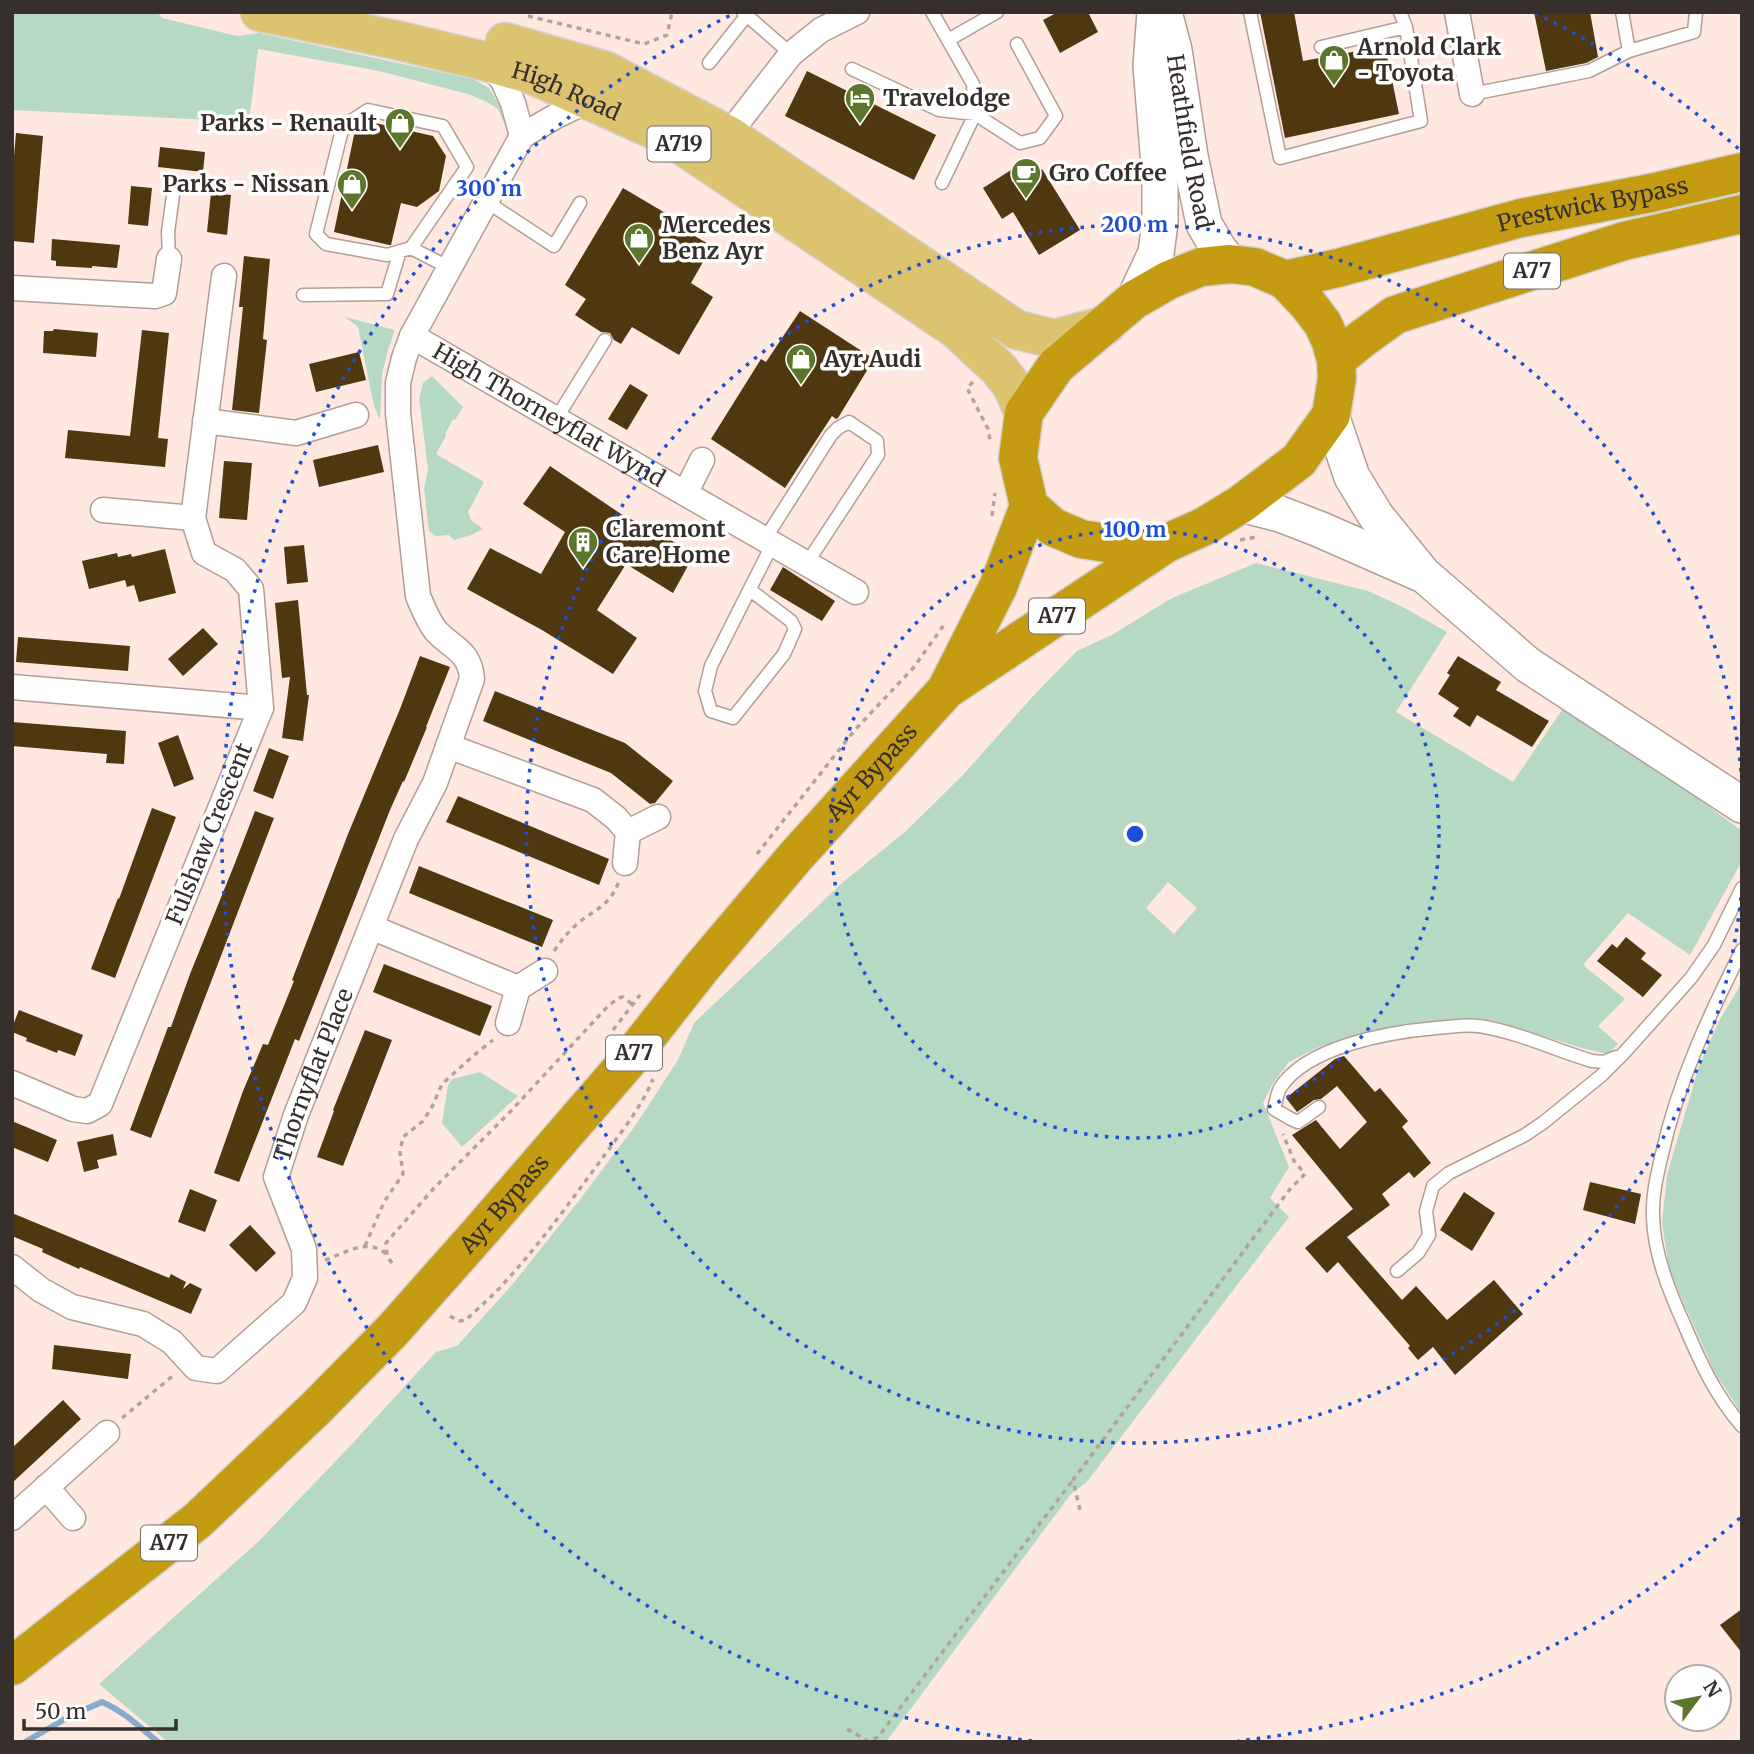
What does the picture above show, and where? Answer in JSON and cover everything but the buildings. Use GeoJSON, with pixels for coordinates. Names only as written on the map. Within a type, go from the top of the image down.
{"type":"FeatureCollection","features":[{"type":"Feature","properties":{"kind":"highway","name":"Prestwick Bypass"},"geometry":{"type":"LineString","coordinates":[[1285,279],[1338,268],[1521,218],[1742,172]]}},
{"type":"Feature","properties":{"kind":"highway","name":"Prestwick Bypass"},"geometry":{"type":"LineString","coordinates":[[1336,360],[1395,315],[1624,241],[1742,214]]}},
{"type":"Feature","properties":{"kind":"highway","name":"A77"},"geometry":{"type":"LineString","coordinates":[[1230,264],[1255,267],[1285,279],[1323,324],[1336,360],[1336,378],[1331,415],[1299,460],[1241,504],[1205,526],[1167,542],[1112,544],[1081,539],[1053,527],[1029,506],[1018,458],[1024,413],[1056,366],[1135,300],[1169,279],[1201,267],[1230,264]]}},
{"type":"Feature","properties":{"kind":"highway","name":"Ayr Bypass"},"geometry":{"type":"LineString","coordinates":[[946,690],[998,587],[1029,506]]}},
{"type":"Feature","properties":{"kind":"highway","name":"Ayr Bypass"},"geometry":{"type":"LineString","coordinates":[[12,1666],[198,1520],[315,1409],[392,1331],[628,1061],[702,967],[796,856],[946,690],[1167,542]]}},
{"type":"Feature","properties":{"kind":"main road","name":"High Road"},"geometry":{"type":"LineString","coordinates":[[260,12],[396,40],[535,76],[668,136],[956,329],[993,362],[1012,386],[1024,413]]}},
{"type":"Feature","properties":{"kind":"main road","name":"High Road"},"geometry":{"type":"LineString","coordinates":[[377,12],[524,47],[606,71],[729,135],[1017,330],[1055,339],[1106,325]]}},
{"type":"Feature","properties":{"kind":"main road","name":"Heathfield Road"},"geometry":{"type":"LineString","coordinates":[[1135,300],[1156,253],[1160,222],[1160,177],[1151,66],[1155,12]]}},
{"type":"Feature","properties":{"kind":"main road","name":"Heathfield Road"},"geometry":{"type":"LineString","coordinates":[[1164,12],[1174,50],[1190,156],[1204,224],[1230,264]]}},
{"type":"Feature","properties":{"kind":"main road"},"geometry":{"type":"LineString","coordinates":[[1331,415],[1352,477],[1376,516],[1423,574],[1528,665],[1742,805]]}},
{"type":"Feature","properties":{"kind":"main road"},"geometry":{"type":"LineString","coordinates":[[1241,504],[1280,514],[1423,574]]}},
{"type":"Feature","properties":{"kind":"street"},"geometry":{"type":"LineString","coordinates":[[729,135],[791,54],[821,30],[857,12]]}},
{"type":"Feature","properties":{"kind":"street"},"geometry":{"type":"LineString","coordinates":[[1457,12],[1472,94]]}},
{"type":"Feature","properties":{"kind":"street"},"geometry":{"type":"LineString","coordinates":[[484,61],[502,79],[513,103],[522,136],[578,106],[597,103]]}},
{"type":"Feature","properties":{"kind":"street","name":"High Thorneyflat Wynd"},"geometry":{"type":"LineString","coordinates":[[471,665],[464,655],[435,630],[418,596],[398,413],[398,383],[412,336],[522,136]]}},
{"type":"Feature","properties":{"kind":"street"},"geometry":{"type":"LineString","coordinates":[[12,288],[155,296],[164,293],[169,258]]}},
{"type":"Feature","properties":{"kind":"street"},"geometry":{"type":"LineString","coordinates":[[224,276],[193,518],[204,553],[235,570],[251,589],[261,708]]}},
{"type":"Feature","properties":{"kind":"street","name":"High Thorneyflat Wynd"},"geometry":{"type":"LineString","coordinates":[[412,336],[856,592]]}},
{"type":"Feature","properties":{"kind":"street"},"geometry":{"type":"LineString","coordinates":[[205,421],[296,433],[356,415]]}},
{"type":"Feature","properties":{"kind":"street","name":"High Thorneyflat Wynd"},"geometry":{"type":"LineString","coordinates":[[685,492],[702,460]]}},
{"type":"Feature","properties":{"kind":"street"},"geometry":{"type":"LineString","coordinates":[[103,510],[193,518]]}},
{"type":"Feature","properties":{"kind":"street","name":"Thornyflat Place"},"geometry":{"type":"LineString","coordinates":[[12,1267],[41,1290],[72,1307],[143,1324],[172,1342],[196,1368],[217,1371],[294,1303],[305,1278],[304,1249],[276,1177],[296,1115],[406,839],[435,783],[472,679],[471,665]]}},
{"type":"Feature","properties":{"kind":"street","name":"Fulshaw Crescent"},"geometry":{"type":"LineString","coordinates":[[12,688],[261,708],[100,1104],[87,1111],[73,1109],[12,1083]]}},
{"type":"Feature","properties":{"kind":"street"},"geometry":{"type":"LineString","coordinates":[[448,746],[593,800],[616,818],[628,832],[625,863]]}},
{"type":"Feature","properties":{"kind":"street"},"geometry":{"type":"LineString","coordinates":[[628,832],[659,817]]}},
{"type":"Feature","properties":{"kind":"street"},"geometry":{"type":"LineString","coordinates":[[371,927],[518,988]]}},
{"type":"Feature","properties":{"kind":"street"},"geometry":{"type":"LineString","coordinates":[[503,1030],[518,988],[548,963]]}},
{"type":"Feature","properties":{"kind":"street"},"geometry":{"type":"LineString","coordinates":[[12,1518],[107,1433]]}},
{"type":"Feature","properties":{"kind":"street"},"geometry":{"type":"LineString","coordinates":[[46,1487],[73,1518]]}},
{"type":"Feature","properties":{"kind":"lane"},"geometry":{"type":"LineString","coordinates":[[932,12],[973,84],[975,114],[942,183]]}},
{"type":"Feature","properties":{"kind":"lane"},"geometry":{"type":"LineString","coordinates":[[948,40],[997,12]]}},
{"type":"Feature","properties":{"kind":"lane"},"geometry":{"type":"LineString","coordinates":[[1250,12],[1280,158],[1421,121],[1406,27],[1400,12]]}},
{"type":"Feature","properties":{"kind":"lane"},"geometry":{"type":"LineString","coordinates":[[1622,12],[1629,51]]}},
{"type":"Feature","properties":{"kind":"lane"},"geometry":{"type":"LineString","coordinates":[[1472,94],[1589,71],[1629,51],[1694,32],[1696,12]]}},
{"type":"Feature","properties":{"kind":"lane"},"geometry":{"type":"LineString","coordinates":[[709,62],[745,14],[791,54]]}},
{"type":"Feature","properties":{"kind":"lane"},"geometry":{"type":"LineString","coordinates":[[1321,47],[1406,27]]}},
{"type":"Feature","properties":{"kind":"lane"},"geometry":{"type":"LineString","coordinates":[[852,69],[939,110],[975,114],[1020,143],[1040,138],[1056,116],[1017,44]]}},
{"type":"Feature","properties":{"kind":"lane"},"geometry":{"type":"LineString","coordinates":[[303,295],[387,294],[405,249],[467,167],[443,126],[368,110],[343,126],[316,234],[326,244],[387,256],[405,249],[450,268]]}},
{"type":"Feature","properties":{"kind":"lane"},"geometry":{"type":"LineString","coordinates":[[169,258],[168,232],[174,187]]}},
{"type":"Feature","properties":{"kind":"lane"},"geometry":{"type":"LineString","coordinates":[[487,202],[554,246],[580,203]]}},
{"type":"Feature","properties":{"kind":"lane"},"geometry":{"type":"LineString","coordinates":[[556,419],[604,340]]}},
{"type":"Feature","properties":{"kind":"lane"},"geometry":{"type":"LineString","coordinates":[[750,590],[790,621],[795,629],[784,654],[733,718],[710,711],[705,691],[711,666],[750,590],[769,541],[831,435],[849,422],[877,440],[878,455],[807,563]]}},
{"type":"Feature","properties":{"kind":"lane"},"geometry":{"type":"LineString","coordinates":[[1397,1271],[1418,1254],[1429,1236],[1426,1212],[1433,1186],[1449,1173],[1516,1140],[1544,1122],[1602,1075],[1691,978],[1714,945],[1742,888]]}},
{"type":"Feature","properties":{"kind":"lane"},"geometry":{"type":"LineString","coordinates":[[1742,950],[1709,1017],[1681,1089],[1667,1133],[1653,1196],[1653,1220],[1664,1275],[1708,1379],[1727,1409],[1742,1426]]}},
{"type":"Feature","properties":{"kind":"lane"},"geometry":{"type":"LineString","coordinates":[[1320,1107],[1298,1122],[1274,1109],[1279,1090],[1284,1083],[1323,1054],[1350,1044],[1414,1031],[1459,1025],[1477,1026],[1516,1035],[1592,1061],[1604,1062],[1623,1054]]}},
{"type":"Feature","properties":{"kind":"path"},"geometry":{"type":"LineString","coordinates":[[517,15],[530,14],[644,44],[667,35],[672,12]]}},
{"type":"Feature","properties":{"kind":"path"},"geometry":{"type":"LineString","coordinates":[[990,440],[988,429],[967,388],[993,362]]}},
{"type":"Feature","properties":{"kind":"path"},"geometry":{"type":"LineString","coordinates":[[990,522],[995,489]]}},
{"type":"Feature","properties":{"kind":"path"},"geometry":{"type":"LineString","coordinates":[[751,861],[855,731],[914,667],[950,617]]}},
{"type":"Feature","properties":{"kind":"path"},"geometry":{"type":"LineString","coordinates":[[548,963],[562,938],[578,923],[601,908],[616,891],[625,863]]}},
{"type":"Feature","properties":{"kind":"path"},"geometry":{"type":"LineString","coordinates":[[613,1030],[641,994]]}},
{"type":"Feature","properties":{"kind":"path"},"geometry":{"type":"LineString","coordinates":[[387,1256],[386,1243],[434,1188],[509,1113],[609,1005],[623,997],[632,1004]]}},
{"type":"Feature","properties":{"kind":"path"},"geometry":{"type":"LineString","coordinates":[[365,1246],[384,1202],[403,1174],[400,1152],[404,1138],[423,1121],[442,1084],[503,1030]]}},
{"type":"Feature","properties":{"kind":"path"},"geometry":{"type":"LineString","coordinates":[[450,1316],[459,1321],[466,1320],[519,1266],[566,1208],[610,1147],[647,1093],[656,1072]]}},
{"type":"Feature","properties":{"kind":"path"},"geometry":{"type":"LineString","coordinates":[[847,1729],[868,1741],[878,1737],[1270,1215],[1305,1174],[1294,1161],[1274,1109]]}},
{"type":"Feature","properties":{"kind":"path"},"geometry":{"type":"LineString","coordinates":[[304,1264],[365,1246],[379,1247],[392,1263]]}},
{"type":"Feature","properties":{"kind":"path"},"geometry":{"type":"LineString","coordinates":[[107,1433],[104,1426],[126,1417],[190,1361]]}},
{"type":"Feature","properties":{"kind":"path"},"geometry":{"type":"LineString","coordinates":[[1073,1480],[1080,1510]]}},
{"type":"Feature","properties":{"kind":"green space"},"geometry":{"type":"Polygon","coordinates":[[[12,12],[157,12],[162,18],[237,36],[259,33],[473,79],[489,88],[503,111],[507,125],[498,109],[468,94],[379,71],[258,49],[249,122],[12,110],[12,12]]]}},
{"type":"Feature","properties":{"kind":"green space"},"geometry":{"type":"Polygon","coordinates":[[[345,317],[395,330],[382,374],[380,420],[374,406],[358,327],[345,317]]]}},
{"type":"Feature","properties":{"kind":"green space"},"geometry":{"type":"Polygon","coordinates":[[[432,376],[463,407],[455,420],[453,419],[436,454],[484,482],[468,512],[471,520],[483,529],[454,540],[449,535],[436,536],[429,531],[424,488],[428,469],[419,398],[423,383],[432,376]]]}},
{"type":"Feature","properties":{"kind":"green space"},"geometry":{"type":"Polygon","coordinates":[[[1256,563],[1368,591],[1447,632],[1396,712],[1513,782],[1564,707],[1677,783],[1742,831],[1742,861],[1690,955],[1628,913],[1583,965],[1625,999],[1598,1026],[1618,1044],[1607,1054],[1494,1021],[1467,1019],[1364,1034],[1319,1047],[1289,1062],[1273,1083],[1263,1103],[1289,1167],[1270,1198],[1289,1217],[1086,1483],[1071,1494],[886,1742],[168,1742],[99,1684],[259,1541],[436,1352],[457,1346],[512,1285],[635,1126],[678,1060],[694,1023],[842,883],[906,831],[963,775],[1077,651],[1112,635],[1170,599],[1256,563]],[[1168,882],[1146,908],[1174,934],[1197,908],[1168,882]]]}},
{"type":"Feature","properties":{"kind":"green space"},"geometry":{"type":"Polygon","coordinates":[[[1742,982],[1742,1414],[1714,1371],[1669,1270],[1662,1222],[1667,1175],[1699,1066],[1719,1021],[1742,982]]]}},
{"type":"Feature","properties":{"kind":"green space"},"geometry":{"type":"Polygon","coordinates":[[[480,1072],[518,1096],[462,1147],[442,1123],[448,1085],[452,1079],[480,1072]]]}},
{"type":"Feature","properties":{"kind":"waterway"},"geometry":{"type":"LineString","coordinates":[[25,1742],[72,1715],[102,1702],[124,1715],[158,1742]]}},
{"type":"Feature","properties":{"kind":"place","name":"Arnold Clark - Toyota"},"geometry":{"type":"Point","coordinates":[1334,87]}},
{"type":"Feature","properties":{"kind":"place","name":"Travelodge"},"geometry":{"type":"Point","coordinates":[860,125]}},
{"type":"Feature","properties":{"kind":"place","name":"Parks - Renault"},"geometry":{"type":"Point","coordinates":[400,150]}},
{"type":"Feature","properties":{"kind":"place","name":"Gro Coffee"},"geometry":{"type":"Point","coordinates":[1026,200]}},
{"type":"Feature","properties":{"kind":"place","name":"Parks - Nissan"},"geometry":{"type":"Point","coordinates":[352,211]}},
{"type":"Feature","properties":{"kind":"place","name":"Mercedes Benz Ayr"},"geometry":{"type":"Point","coordinates":[639,265]}},
{"type":"Feature","properties":{"kind":"place","name":"Ayr Audi"},"geometry":{"type":"Point","coordinates":[801,386]}},
{"type":"Feature","properties":{"kind":"place","name":"Claremont Care Home"},"geometry":{"type":"Point","coordinates":[583,569]}}]}
